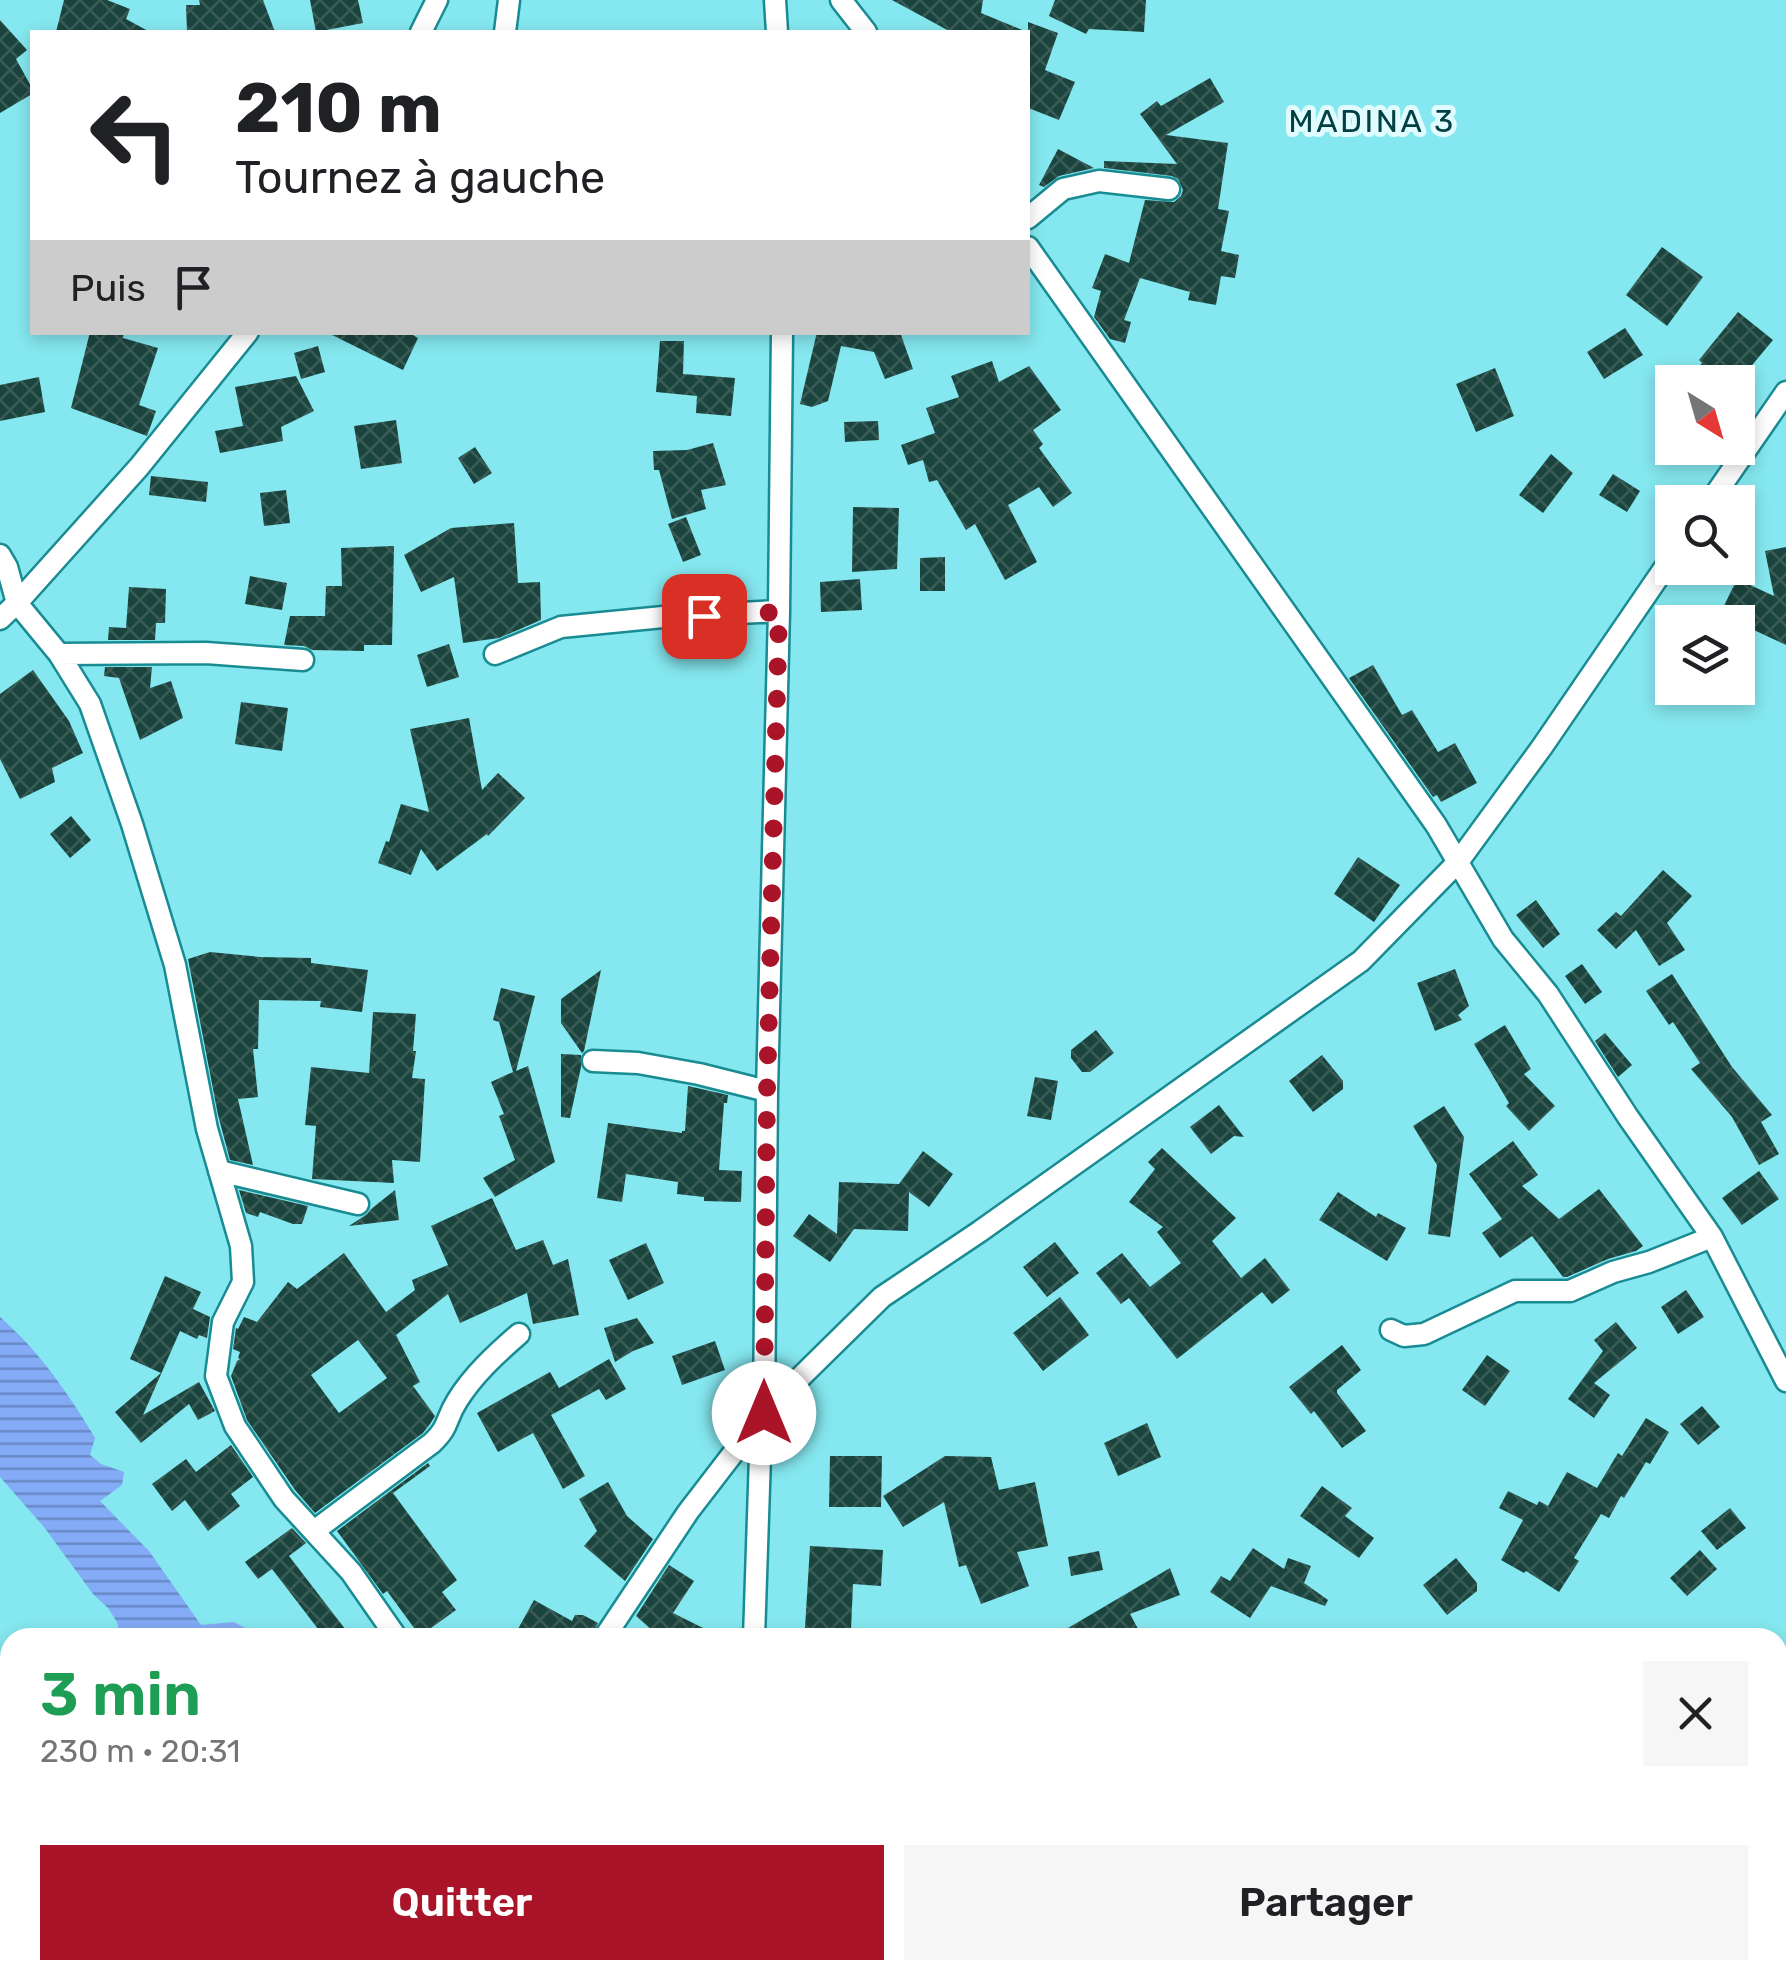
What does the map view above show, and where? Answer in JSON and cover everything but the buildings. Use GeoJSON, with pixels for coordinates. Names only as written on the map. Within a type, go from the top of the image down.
{"type":"FeatureCollection","features":[{"type":"Feature","properties":{"kind":"street"},"geometry":{"type":"LineString","coordinates":[[422,30],[437,0]]}},
{"type":"Feature","properties":{"kind":"street"},"geometry":{"type":"LineString","coordinates":[[506,30],[509,0]]}},
{"type":"Feature","properties":{"kind":"street"},"geometry":{"type":"LineString","coordinates":[[775,0],[778,30]]}},
{"type":"Feature","properties":{"kind":"street"},"geometry":{"type":"LineString","coordinates":[[825,0],[846,7],[864,30]]}},
{"type":"Feature","properties":{"kind":"street"},"geometry":{"type":"LineString","coordinates":[[1030,216],[1063,189],[1099,181],[1169,190]]}},
{"type":"Feature","properties":{"kind":"street"},"geometry":{"type":"LineString","coordinates":[[1030,250],[1416,798],[1503,939],[1548,994],[1642,1140],[1712,1236],[1786,1380]]}},
{"type":"Feature","properties":{"kind":"street"},"geometry":{"type":"LineString","coordinates":[[0,619],[138,467],[246,335]]}},
{"type":"Feature","properties":{"kind":"street"},"geometry":{"type":"LineString","coordinates":[[754,1628],[764,1413],[782,335]]}},
{"type":"Feature","properties":{"kind":"street"},"geometry":{"type":"LineString","coordinates":[[1722,485],[1786,392]]}},
{"type":"Feature","properties":{"kind":"street"},"geometry":{"type":"LineString","coordinates":[[0,555],[18,603],[59,654],[90,704],[175,966],[207,1129],[241,1246],[243,1282],[223,1322],[216,1376],[236,1426],[284,1499],[351,1572],[390,1628]]}},
{"type":"Feature","properties":{"kind":"street"},"geometry":{"type":"LineString","coordinates":[[611,1628],[688,1512],[764,1413],[882,1297],[1361,961],[1458,862],[1655,582]]}},
{"type":"Feature","properties":{"kind":"street"},"geometry":{"type":"LineString","coordinates":[[494,654],[560,627],[663,616],[779,612]]}},
{"type":"Feature","properties":{"kind":"street"},"geometry":{"type":"LineString","coordinates":[[59,654],[206,653],[304,660]]}},
{"type":"Feature","properties":{"kind":"street"},"geometry":{"type":"LineString","coordinates":[[593,1061],[638,1063],[767,1091]]}},
{"type":"Feature","properties":{"kind":"street"},"geometry":{"type":"LineString","coordinates":[[219,1172],[358,1204]]}},
{"type":"Feature","properties":{"kind":"street"},"geometry":{"type":"LineString","coordinates":[[1391,1330],[1404,1336],[1424,1334],[1515,1291],[1570,1291],[1712,1236]]}},
{"type":"Feature","properties":{"kind":"street"},"geometry":{"type":"LineString","coordinates":[[314,1531],[432,1444],[445,1430],[455,1404],[485,1365],[518,1334]]}},
{"type":"Feature","properties":{"kind":"water"},"geometry":{"type":"Polygon","coordinates":[[[0,1317],[41,1359],[74,1405],[95,1438],[90,1455],[101,1464],[124,1472],[122,1485],[100,1501],[149,1551],[201,1625],[234,1622],[245,1628],[119,1628],[108,1608],[0,1477],[0,1317]]]}},
{"type":"Feature","properties":{"kind":"district","name":"MADINA 3"},"geometry":{"type":"Point","coordinates":[1372,121]}},
{"type":"Feature","properties":{"kind":"route"},"geometry":{"type":"LineString","coordinates":[[704,616],[779,612],[767,1091],[764,1413]]}}]}
